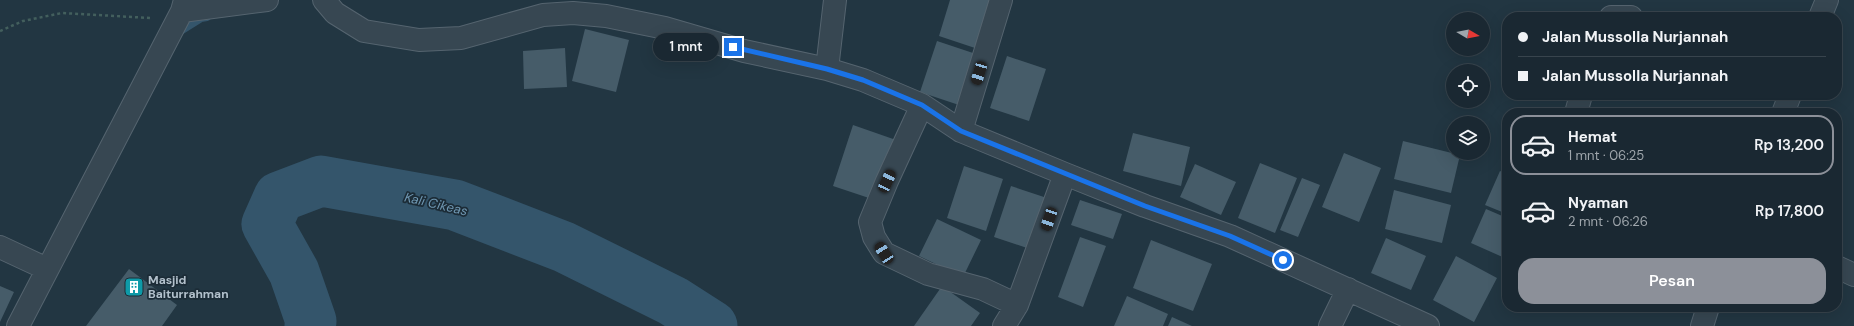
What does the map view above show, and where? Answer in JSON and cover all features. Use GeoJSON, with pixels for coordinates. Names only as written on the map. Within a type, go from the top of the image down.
{"type":"FeatureCollection","features":[{"type":"Feature","properties":{"kind":"street"},"geometry":{"type":"LineString","coordinates":[[18,326],[184,6],[267,0]]}},
{"type":"Feature","properties":{"kind":"street"},"geometry":{"type":"LineString","coordinates":[[324,0],[335,13],[364,31],[419,40],[460,38],[543,14],[573,13],[606,16],[665,28],[744,50],[827,69],[863,80],[922,105],[961,131],[1145,206],[1230,236],[1428,326]]}},
{"type":"Feature","properties":{"kind":"street"},"geometry":{"type":"LineString","coordinates":[[827,69],[835,0]]}},
{"type":"Feature","properties":{"kind":"street"},"geometry":{"type":"LineString","coordinates":[[961,131],[1002,0]]}},
{"type":"Feature","properties":{"kind":"street"},"geometry":{"type":"LineString","coordinates":[[1822,12],[1827,0]]}},
{"type":"Feature","properties":{"kind":"street"},"geometry":{"type":"LineString","coordinates":[[922,105],[870,222],[874,237],[884,253],[928,274],[983,290],[1018,305]]}},
{"type":"Feature","properties":{"kind":"street"},"geometry":{"type":"LineString","coordinates":[[1004,326],[1018,305],[1065,174]]}},
{"type":"Feature","properties":{"kind":"street"},"geometry":{"type":"LineString","coordinates":[[0,247],[47,269]]}},
{"type":"Feature","properties":{"kind":"street"},"geometry":{"type":"LineString","coordinates":[[1842,270],[1854,275]]}},
{"type":"Feature","properties":{"kind":"street"},"geometry":{"type":"LineString","coordinates":[[1330,326],[1348,290]]}},
{"type":"Feature","properties":{"kind":"street"},"geometry":{"type":"LineString","coordinates":[[1702,326],[1706,312]]}},
{"type":"Feature","properties":{"kind":"path"},"geometry":{"type":"LineString","coordinates":[[0,31],[23,21],[62,13],[153,19],[184,6]]}},
{"type":"Feature","properties":{"kind":"building"},"geometry":{"type":"Polygon","coordinates":[[[950,0],[994,0],[978,49],[939,36],[950,0]]]}},
{"type":"Feature","properties":{"kind":"building"},"geometry":{"type":"Polygon","coordinates":[[[585,29],[629,40],[616,92],[572,81],[585,29]]]}},
{"type":"Feature","properties":{"kind":"building"},"geometry":{"type":"Polygon","coordinates":[[[937,41],[976,54],[959,105],[920,92],[937,41]]]}},
{"type":"Feature","properties":{"kind":"building"},"geometry":{"type":"Polygon","coordinates":[[[565,48],[567,87],[524,89],[523,51],[565,48]]]}},
{"type":"Feature","properties":{"kind":"building"},"geometry":{"type":"Polygon","coordinates":[[[1007,56],[1046,69],[1029,121],[990,108],[1007,56]]]}},
{"type":"Feature","properties":{"kind":"building"},"geometry":{"type":"Polygon","coordinates":[[[853,125],[896,140],[875,200],[833,186],[853,125]]]}},
{"type":"Feature","properties":{"kind":"building"},"geometry":{"type":"Polygon","coordinates":[[[1133,133],[1190,147],[1181,186],[1123,171],[1133,133]]]}},
{"type":"Feature","properties":{"kind":"building"},"geometry":{"type":"Polygon","coordinates":[[[1403,141],[1446,152],[1446,160],[1459,160],[1451,193],[1394,179],[1403,141]]]}},
{"type":"Feature","properties":{"kind":"building"},"geometry":{"type":"Polygon","coordinates":[[[1344,153],[1381,168],[1359,222],[1322,207],[1344,153]]]}},
{"type":"Feature","properties":{"kind":"building"},"geometry":{"type":"Polygon","coordinates":[[[1260,163],[1297,178],[1275,233],[1238,218],[1260,163]]]}},
{"type":"Feature","properties":{"kind":"building"},"geometry":{"type":"Polygon","coordinates":[[[1195,164],[1236,182],[1221,215],[1180,197],[1195,164]]]}},
{"type":"Feature","properties":{"kind":"building"},"geometry":{"type":"Polygon","coordinates":[[[964,166],[1003,179],[986,231],[947,218],[964,166]]]}},
{"type":"Feature","properties":{"kind":"building"},"geometry":{"type":"Polygon","coordinates":[[[1500,171],[1502,172],[1502,212],[1485,205],[1500,171]]]}},
{"type":"Feature","properties":{"kind":"building"},"geometry":{"type":"Polygon","coordinates":[[[1302,178],[1320,185],[1298,237],[1280,230],[1302,178]]]}},
{"type":"Feature","properties":{"kind":"building"},"geometry":{"type":"Polygon","coordinates":[[[1011,186],[1050,199],[1033,250],[994,237],[1011,186]]]}},
{"type":"Feature","properties":{"kind":"building"},"geometry":{"type":"Polygon","coordinates":[[[1394,190],[1451,205],[1442,243],[1385,229],[1394,190]]]}},
{"type":"Feature","properties":{"kind":"building"},"geometry":{"type":"Polygon","coordinates":[[[1080,200],[1122,214],[1113,239],[1071,225],[1080,200]]]}},
{"type":"Feature","properties":{"kind":"building"},"geometry":{"type":"Polygon","coordinates":[[[1486,209],[1502,216],[1502,257],[1471,243],[1486,209]]]}},
{"type":"Feature","properties":{"kind":"building"},"geometry":{"type":"Polygon","coordinates":[[[937,219],[981,240],[963,277],[919,256],[937,219]]]}},
{"type":"Feature","properties":{"kind":"building"},"geometry":{"type":"Polygon","coordinates":[[[1080,237],[1106,246],[1083,307],[1058,297],[1080,237]]]}},
{"type":"Feature","properties":{"kind":"building"},"geometry":{"type":"Polygon","coordinates":[[[1386,238],[1426,256],[1411,290],[1371,273],[1386,238]]]}},
{"type":"Feature","properties":{"kind":"building"},"geometry":{"type":"Polygon","coordinates":[[[1151,240],[1212,264],[1193,311],[1133,288],[1151,240]]]}},
{"type":"Feature","properties":{"kind":"building"},"geometry":{"type":"Polygon","coordinates":[[[1456,256],[1497,278],[1474,322],[1433,300],[1456,256]]]}},
{"type":"Feature","properties":{"kind":"building","name":"Masjid Baiturrahman"},"geometry":{"type":"Polygon","coordinates":[[[129,269],[177,305],[162,326],[86,326],[129,269]]]}},
{"type":"Feature","properties":{"kind":"building"},"geometry":{"type":"Polygon","coordinates":[[[0,286],[14,292],[0,322],[0,286]]]}},
{"type":"Feature","properties":{"kind":"building"},"geometry":{"type":"Polygon","coordinates":[[[942,286],[980,313],[971,326],[914,326],[942,286]]]}},
{"type":"Feature","properties":{"kind":"building"},"geometry":{"type":"Polygon","coordinates":[[[1127,296],[1168,314],[1163,326],[1114,326],[1127,296]]]}},
{"type":"Feature","properties":{"kind":"building"},"geometry":{"type":"Polygon","coordinates":[[[1172,317],[1192,326],[1168,326],[1172,317]]]}},
{"type":"Feature","properties":{"kind":"waterway"},"geometry":{"type":"LineString","coordinates":[[177,33],[201,18],[207,17]]}},
{"type":"Feature","properties":{"kind":"waterway","name":"Kali Cikeas"},"geometry":{"type":"LineString","coordinates":[[310,326],[311,321],[294,272],[267,224],[279,197],[321,181],[455,205],[564,247],[673,301],[712,326]]}},
{"type":"Feature","properties":{"kind":"place","name":"Masjid Baiturrahman"},"geometry":{"type":"Point","coordinates":[134,287]}},
{"type":"Feature","properties":{"kind":"route"},"geometry":{"type":"LineString","coordinates":[[733,47],[783,60],[827,69],[863,80],[922,105],[961,131],[1145,206],[1230,236],[1283,260]]}}]}
